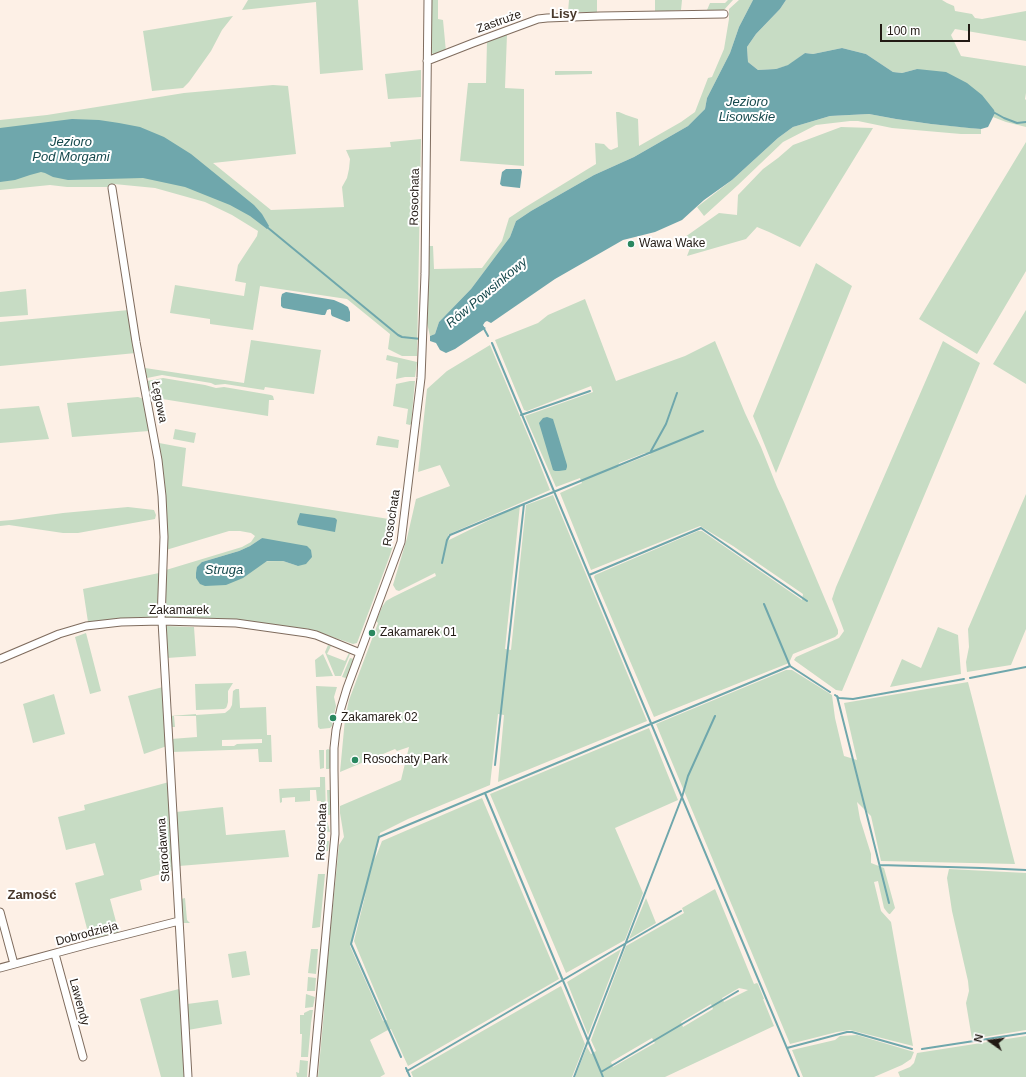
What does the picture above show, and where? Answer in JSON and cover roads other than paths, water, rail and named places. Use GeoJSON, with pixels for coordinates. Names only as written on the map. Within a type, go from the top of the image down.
{"type":"FeatureCollection","features":[{"type":"Feature","properties":{"kind":"street","name":"Rosochata"},"geometry":{"type":"LineString","coordinates":[[313,1077],[335,834],[335,737],[343,699],[402,542],[421,378],[425,274],[428,0]]}},
{"type":"Feature","properties":{"kind":"street","name":"Zastruże"},"geometry":{"type":"LineString","coordinates":[[428,61],[473,42],[542,18],[724,14]]}},
{"type":"Feature","properties":{"kind":"street","name":"Łęgowa"},"geometry":{"type":"LineString","coordinates":[[112,188],[136,342],[158,460],[164,537],[161,621]]}},
{"type":"Feature","properties":{"kind":"street","name":"Zakamarek"},"geometry":{"type":"LineString","coordinates":[[0,659],[59,634],[86,626],[121,622],[161,621],[236,623],[307,633],[316,635],[360,653]]}},
{"type":"Feature","properties":{"kind":"street","name":"Starodawna"},"geometry":{"type":"LineString","coordinates":[[161,621],[188,1077]]}},
{"type":"Feature","properties":{"kind":"street"},"geometry":{"type":"LineString","coordinates":[[0,912],[14,964]]}},
{"type":"Feature","properties":{"kind":"street","name":"Dobrodzieja"},"geometry":{"type":"LineString","coordinates":[[0,968],[179,921]]}},
{"type":"Feature","properties":{"kind":"street","name":"Lawendy"},"geometry":{"type":"LineString","coordinates":[[55,954],[83,1057]]}},
{"type":"Feature","properties":{"kind":"water","name":"Jezioro Lisowskie"},"geometry":{"type":"Polygon","coordinates":[[[753,0],[786,0],[780,9],[756,34],[747,47],[748,62],[758,70],[776,69],[788,65],[805,53],[813,54],[842,48],[866,54],[893,72],[902,73],[917,69],[946,72],[967,83],[982,95],[994,110],[995,113],[988,127],[981,129],[931,124],[869,114],[830,116],[793,127],[778,138],[732,180],[704,200],[682,220],[655,232],[623,240],[555,279],[491,323],[487,321],[485,322],[483,325],[486,328],[455,349],[446,353],[440,350],[436,343],[430,341],[430,336],[435,334],[439,322],[471,289],[510,237],[516,221],[594,175],[634,157],[688,126],[705,109],[707,98],[730,53],[739,27],[753,0]]]}},
{"type":"Feature","properties":{"kind":"water","name":"Jezioro Pod Morgami"},"geometry":{"type":"Polygon","coordinates":[[[72,119],[99,120],[140,127],[164,137],[191,154],[254,205],[262,214],[269,226],[267,229],[250,216],[230,205],[185,187],[143,178],[68,180],[53,177],[41,172],[15,180],[0,182],[0,128],[72,119]]]}},
{"type":"Feature","properties":{"kind":"water"},"geometry":{"type":"Polygon","coordinates":[[[506,169],[521,169],[520,188],[502,186],[500,184],[502,172],[506,169]]]}},
{"type":"Feature","properties":{"kind":"water"},"geometry":{"type":"Polygon","coordinates":[[[286,292],[334,300],[343,304],[348,307],[350,312],[350,321],[347,322],[332,316],[330,309],[327,310],[325,315],[322,315],[283,308],[281,306],[281,298],[282,294],[286,292]]]}},
{"type":"Feature","properties":{"kind":"water"},"geometry":{"type":"Polygon","coordinates":[[[547,417],[553,419],[567,465],[566,470],[553,470],[539,423],[543,418],[547,417]]]}},
{"type":"Feature","properties":{"kind":"water"},"geometry":{"type":"Polygon","coordinates":[[[300,513],[335,518],[337,520],[335,532],[298,525],[297,522],[300,513]]]}},
{"type":"Feature","properties":{"kind":"water","name":"Struga"},"geometry":{"type":"Polygon","coordinates":[[[262,538],[307,546],[311,550],[312,557],[306,564],[298,566],[283,561],[267,561],[243,578],[226,585],[205,586],[200,584],[196,578],[196,573],[197,567],[202,562],[239,551],[262,538]]]}},
{"type":"Feature","properties":{"kind":"waterway"},"geometry":{"type":"LineString","coordinates":[[993,113],[1017,123],[1026,122]]}},
{"type":"Feature","properties":{"kind":"waterway","name":"Rów Powsinkowy"},"geometry":{"type":"LineString","coordinates":[[267,227],[398,335],[402,337],[421,339]]}},
{"type":"Feature","properties":{"kind":"waterway"},"geometry":{"type":"LineString","coordinates":[[483,327],[488,336]]}},
{"type":"Feature","properties":{"kind":"waterway"},"geometry":{"type":"LineString","coordinates":[[492,343],[799,1077]]}},
{"type":"Feature","properties":{"kind":"waterway"},"geometry":{"type":"LineString","coordinates":[[521,415],[590,391]]}},
{"type":"Feature","properties":{"kind":"waterway"},"geometry":{"type":"LineString","coordinates":[[651,451],[666,424],[677,393]]}},
{"type":"Feature","properties":{"kind":"waterway"},"geometry":{"type":"LineString","coordinates":[[495,765],[524,504],[703,431]]}},
{"type":"Feature","properties":{"kind":"waterway"},"geometry":{"type":"LineString","coordinates":[[442,563],[447,540],[450,535],[524,504]]}},
{"type":"Feature","properties":{"kind":"waterway"},"geometry":{"type":"LineString","coordinates":[[589,575],[701,528],[807,601]]}},
{"type":"Feature","properties":{"kind":"waterway"},"geometry":{"type":"LineString","coordinates":[[764,604],[790,666],[830,692]]}},
{"type":"Feature","properties":{"kind":"waterway"},"geometry":{"type":"LineString","coordinates":[[401,1057],[351,944],[379,837],[790,666]]}},
{"type":"Feature","properties":{"kind":"waterway"},"geometry":{"type":"LineString","coordinates":[[970,678],[1026,667]]}},
{"type":"Feature","properties":{"kind":"waterway"},"geometry":{"type":"LineString","coordinates":[[835,695],[839,698],[853,699],[964,679]]}},
{"type":"Feature","properties":{"kind":"waterway"},"geometry":{"type":"LineString","coordinates":[[837,696],[889,903]]}},
{"type":"Feature","properties":{"kind":"waterway"},"geometry":{"type":"LineString","coordinates":[[574,1077],[682,797],[688,776],[715,716]]}},
{"type":"Feature","properties":{"kind":"waterway"},"geometry":{"type":"LineString","coordinates":[[485,793],[601,1072],[738,991]]}},
{"type":"Feature","properties":{"kind":"waterway"},"geometry":{"type":"LineString","coordinates":[[880,865],[1026,870]]}},
{"type":"Feature","properties":{"kind":"waterway"},"geometry":{"type":"LineString","coordinates":[[407,1071],[681,911]]}},
{"type":"Feature","properties":{"kind":"waterway"},"geometry":{"type":"LineString","coordinates":[[787,1048],[852,1032],[912,1049]]}},
{"type":"Feature","properties":{"kind":"waterway"},"geometry":{"type":"LineString","coordinates":[[922,1049],[1026,1033]]}},
{"type":"Feature","properties":{"kind":"waterway"},"geometry":{"type":"LineString","coordinates":[[406,1068],[410,1077]]}},
{"type":"Feature","properties":{"kind":"waterway"},"geometry":{"type":"LineString","coordinates":[[601,1072],[603,1077]]}},
{"type":"Feature","properties":{"kind":"place","name":"Wawa Wake"},"geometry":{"type":"Point","coordinates":[631,244]}},
{"type":"Feature","properties":{"kind":"place","name":"Zakamarek 01"},"geometry":{"type":"Point","coordinates":[372,633]}},
{"type":"Feature","properties":{"kind":"place","name":"Zakamarek 02"},"geometry":{"type":"Point","coordinates":[333,718]}},
{"type":"Feature","properties":{"kind":"place","name":"Rosochaty Park"},"geometry":{"type":"Point","coordinates":[355,760]}},
{"type":"Feature","properties":{"kind":"district","name":"Lisy"},"geometry":{"type":"Point","coordinates":[564,14]}},
{"type":"Feature","properties":{"kind":"district","name":"Zamość"},"geometry":{"type":"Point","coordinates":[32,895]}}]}
